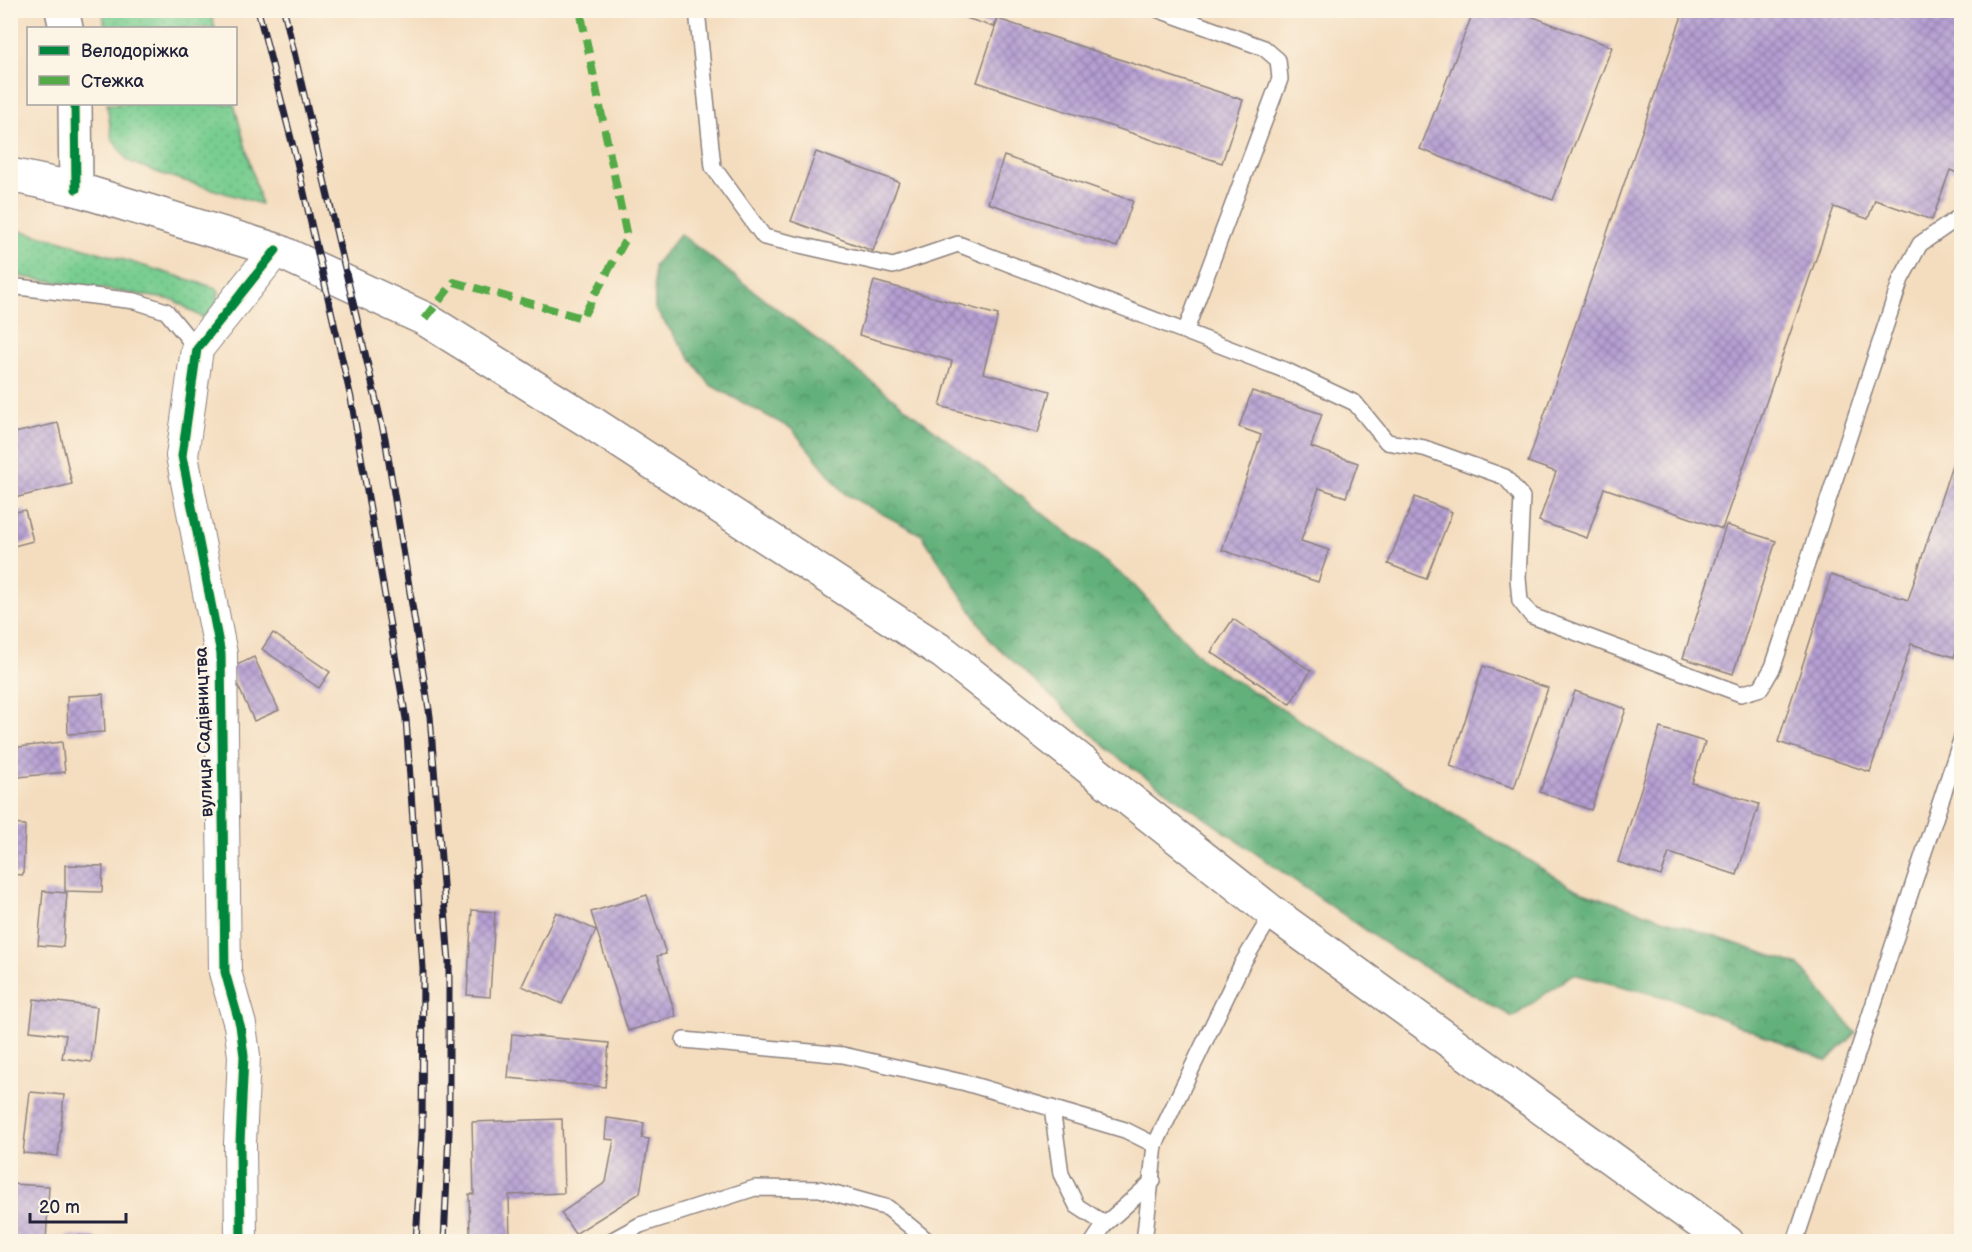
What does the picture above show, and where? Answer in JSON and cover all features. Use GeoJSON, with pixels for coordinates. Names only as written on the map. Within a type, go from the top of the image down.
{"type":"FeatureCollection","features":[{"type":"Feature","properties":{"kind":"main road"},"geometry":{"type":"LineString","coordinates":[[62,10],[66,27]]}},
{"type":"Feature","properties":{"kind":"main road"},"geometry":{"type":"LineString","coordinates":[[75,105],[76,189]]}},
{"type":"Feature","properties":{"kind":"main road"},"geometry":{"type":"LineString","coordinates":[[10,175],[76,189],[276,250],[418,315],[592,423],[944,653],[1273,913],[1727,1242]]}},
{"type":"Feature","properties":{"kind":"street"},"geometry":{"type":"LineString","coordinates":[[197,349],[276,250]]}},
{"type":"Feature","properties":{"kind":"street","name":"вулиця Садівництва"},"geometry":{"type":"LineString","coordinates":[[197,349],[182,456],[221,654],[225,972],[240,1026],[244,1056],[240,1143],[241,1242]]}},
{"type":"Feature","properties":{"kind":"lane"},"geometry":{"type":"LineString","coordinates":[[697,10],[713,167],[764,237],[893,266],[958,244],[1186,330],[1287,371],[1355,403],[1387,442],[1424,448],[1505,477],[1522,497],[1518,578],[1520,601],[1532,616],[1741,694],[1761,688],[1773,667],[1901,279],[1920,244],[1962,215]]}},
{"type":"Feature","properties":{"kind":"lane"},"geometry":{"type":"LineString","coordinates":[[1159,10],[1264,48],[1278,60],[1280,79],[1186,330]]}},
{"type":"Feature","properties":{"kind":"lane"},"geometry":{"type":"LineString","coordinates":[[10,286],[135,301],[166,311],[197,349]]}},
{"type":"Feature","properties":{"kind":"lane"},"geometry":{"type":"LineString","coordinates":[[1795,1242],[1962,737]]}},
{"type":"Feature","properties":{"kind":"lane"},"geometry":{"type":"LineString","coordinates":[[1144,1242],[1153,1181],[1155,1145],[1242,964],[1273,913]]}},
{"type":"Feature","properties":{"kind":"lane"},"geometry":{"type":"LineString","coordinates":[[684,1040],[843,1055],[966,1083],[1125,1130],[1155,1145]]}},
{"type":"Feature","properties":{"kind":"lane"},"geometry":{"type":"LineString","coordinates":[[1052,1108],[1060,1174],[1077,1206],[1105,1224]]}},
{"type":"Feature","properties":{"kind":"lane"},"geometry":{"type":"LineString","coordinates":[[1093,1242],[1105,1224],[1153,1181]]}},
{"type":"Feature","properties":{"kind":"lane"},"geometry":{"type":"LineString","coordinates":[[609,1242],[640,1225],[755,1188],[820,1189],[888,1208],[929,1242]]}},
{"type":"Feature","properties":{"kind":"green space"},"geometry":{"type":"Polygon","coordinates":[[[103,11],[210,11],[215,27],[105,27],[103,11]]]}},
{"type":"Feature","properties":{"kind":"green space"},"geometry":{"type":"Polygon","coordinates":[[[107,105],[234,105],[261,204],[159,173],[128,161],[112,139],[107,105]]]}},
{"type":"Feature","properties":{"kind":"green space"},"geometry":{"type":"Polygon","coordinates":[[[10,228],[62,241],[216,288],[219,291],[215,310],[203,318],[174,300],[11,275],[10,228]]]}},
{"type":"Feature","properties":{"kind":"green space"},"geometry":{"type":"Polygon","coordinates":[[[680,234],[1130,581],[1205,662],[1577,890],[1799,965],[1856,1033],[1827,1061],[1673,999],[1573,974],[1513,1017],[1396,951],[1117,757],[991,641],[922,535],[845,494],[792,429],[710,385],[655,309],[654,266],[680,234]]]}},
{"type":"Feature","properties":{"kind":"building"},"geometry":{"type":"Polygon","coordinates":[[[941,10],[999,10],[994,27],[941,10]]]}},
{"type":"Feature","properties":{"kind":"building"},"geometry":{"type":"Polygon","coordinates":[[[1474,10],[1515,10],[1612,47],[1553,200],[1420,149],[1474,10]]]}},
{"type":"Feature","properties":{"kind":"building"},"geometry":{"type":"Polygon","coordinates":[[[1684,10],[1943,10],[1962,17],[1962,175],[1950,170],[1932,220],[1875,200],[1868,219],[1834,207],[1722,529],[1604,488],[1587,538],[1539,521],[1556,472],[1528,462],[1684,10]]]}},
{"type":"Feature","properties":{"kind":"building"},"geometry":{"type":"Polygon","coordinates":[[[998,19],[1243,100],[1222,163],[977,82],[998,19]]]}},
{"type":"Feature","properties":{"kind":"building"},"geometry":{"type":"Polygon","coordinates":[[[816,152],[899,182],[873,251],[791,221],[816,152]]]}},
{"type":"Feature","properties":{"kind":"building"},"geometry":{"type":"Polygon","coordinates":[[[1004,156],[1133,201],[1117,247],[988,203],[1004,156]]]}},
{"type":"Feature","properties":{"kind":"building"},"geometry":{"type":"Polygon","coordinates":[[[874,281],[998,315],[983,373],[1050,391],[1038,433],[940,406],[952,361],[859,335],[874,281]]]}},
{"type":"Feature","properties":{"kind":"building"},"geometry":{"type":"Polygon","coordinates":[[[1252,391],[1322,414],[1311,447],[1358,463],[1346,497],[1319,488],[1301,541],[1329,550],[1318,582],[1222,550],[1261,435],[1239,427],[1252,391]]]}},
{"type":"Feature","properties":{"kind":"building"},"geometry":{"type":"Polygon","coordinates":[[[58,423],[72,484],[10,499],[10,434],[58,423]]]}},
{"type":"Feature","properties":{"kind":"building"},"geometry":{"type":"Polygon","coordinates":[[[1962,434],[1962,633],[1954,657],[1911,644],[1870,772],[1778,742],[1831,575],[1908,600],[1962,434]]]}},
{"type":"Feature","properties":{"kind":"building"},"geometry":{"type":"Polygon","coordinates":[[[1415,497],[1452,512],[1426,579],[1388,564],[1415,497]]]}},
{"type":"Feature","properties":{"kind":"building"},"geometry":{"type":"Polygon","coordinates":[[[25,510],[33,541],[10,547],[10,513],[25,510]]]}},
{"type":"Feature","properties":{"kind":"building"},"geometry":{"type":"Polygon","coordinates":[[[1726,525],[1776,541],[1733,674],[1683,658],[1726,525]]]}},
{"type":"Feature","properties":{"kind":"building"},"geometry":{"type":"Polygon","coordinates":[[[1233,619],[1311,671],[1290,704],[1211,652],[1233,619]]]}},
{"type":"Feature","properties":{"kind":"building"},"geometry":{"type":"Polygon","coordinates":[[[273,633],[330,672],[319,688],[262,649],[273,633]]]}},
{"type":"Feature","properties":{"kind":"building"},"geometry":{"type":"Polygon","coordinates":[[[254,657],[279,710],[254,721],[230,668],[254,657]]]}},
{"type":"Feature","properties":{"kind":"building"},"geometry":{"type":"Polygon","coordinates":[[[1483,666],[1548,688],[1514,788],[1450,766],[1483,666]]]}},
{"type":"Feature","properties":{"kind":"building"},"geometry":{"type":"Polygon","coordinates":[[[1575,691],[1626,709],[1591,810],[1540,792],[1575,691]]]}},
{"type":"Feature","properties":{"kind":"building"},"geometry":{"type":"Polygon","coordinates":[[[103,694],[105,732],[68,734],[67,696],[103,694]]]}},
{"type":"Feature","properties":{"kind":"building"},"geometry":{"type":"Polygon","coordinates":[[[1660,728],[1705,742],[1692,783],[1759,804],[1737,875],[1669,853],[1661,876],[1618,862],[1660,728]]]}},
{"type":"Feature","properties":{"kind":"building"},"geometry":{"type":"Polygon","coordinates":[[[62,742],[65,772],[10,778],[10,748],[62,742]]]}},
{"type":"Feature","properties":{"kind":"building"},"geometry":{"type":"Polygon","coordinates":[[[10,824],[25,825],[23,875],[10,874],[10,824]]]}},
{"type":"Feature","properties":{"kind":"building"},"geometry":{"type":"Polygon","coordinates":[[[65,865],[103,866],[102,892],[65,891],[65,865]]]}},
{"type":"Feature","properties":{"kind":"building"},"geometry":{"type":"Polygon","coordinates":[[[43,891],[67,893],[63,947],[38,945],[43,891]]]}},
{"type":"Feature","properties":{"kind":"building"},"geometry":{"type":"Polygon","coordinates":[[[647,895],[666,954],[657,956],[676,1016],[628,1031],[591,912],[647,895]]]}},
{"type":"Feature","properties":{"kind":"building"},"geometry":{"type":"Polygon","coordinates":[[[472,910],[495,912],[490,997],[467,995],[472,910]]]}},
{"type":"Feature","properties":{"kind":"building"},"geometry":{"type":"Polygon","coordinates":[[[556,912],[596,930],[562,1004],[522,986],[556,912]]]}},
{"type":"Feature","properties":{"kind":"building"},"geometry":{"type":"Polygon","coordinates":[[[34,999],[97,1007],[91,1062],[62,1058],[66,1035],[30,1031],[34,999]]]}},
{"type":"Feature","properties":{"kind":"building"},"geometry":{"type":"Polygon","coordinates":[[[512,1034],[609,1043],[605,1087],[508,1078],[512,1034]]]}},
{"type":"Feature","properties":{"kind":"building"},"geometry":{"type":"Polygon","coordinates":[[[30,1092],[64,1095],[58,1156],[23,1153],[30,1092]]]}},
{"type":"Feature","properties":{"kind":"building"},"geometry":{"type":"Polygon","coordinates":[[[607,1118],[644,1123],[642,1138],[649,1139],[640,1193],[575,1234],[561,1213],[606,1182],[614,1140],[605,1139],[607,1118]]]}},
{"type":"Feature","properties":{"kind":"building"},"geometry":{"type":"Polygon","coordinates":[[[562,1119],[564,1193],[509,1195],[510,1242],[461,1242],[462,1237],[470,1237],[469,1194],[474,1194],[472,1122],[562,1119]]]}},
{"type":"Feature","properties":{"kind":"building"},"geometry":{"type":"Polygon","coordinates":[[[10,1184],[49,1186],[46,1242],[10,1242],[10,1184]]]}},
{"type":"Feature","properties":{"kind":"building"},"geometry":{"type":"Polygon","coordinates":[[[66,1236],[94,1236],[94,1242],[66,1242],[66,1236]]]}},
{"type":"Feature","properties":{"kind":"railway"},"geometry":{"type":"LineString","coordinates":[[258,10],[297,162],[351,398],[406,719],[423,968],[422,1135],[416,1242]]}},
{"type":"Feature","properties":{"kind":"railway"},"geometry":{"type":"LineString","coordinates":[[284,10],[385,438],[430,716],[449,962],[449,1132],[444,1242]]}},
{"type":"Feature","properties":{"kind":"marked path"},"geometry":{"type":"LineString","coordinates":[[425,319],[454,282],[582,318],[627,237],[580,10]]}},
{"type":"Feature","properties":{"kind":"cycle path"},"geometry":{"type":"LineString","coordinates":[[75,105],[76,189]]}},
{"type":"Feature","properties":{"kind":"cycle path"},"geometry":{"type":"LineString","coordinates":[[241,1242],[240,1143],[244,1056],[240,1025],[225,972],[221,654],[182,456],[197,349],[276,250]]}}]}
